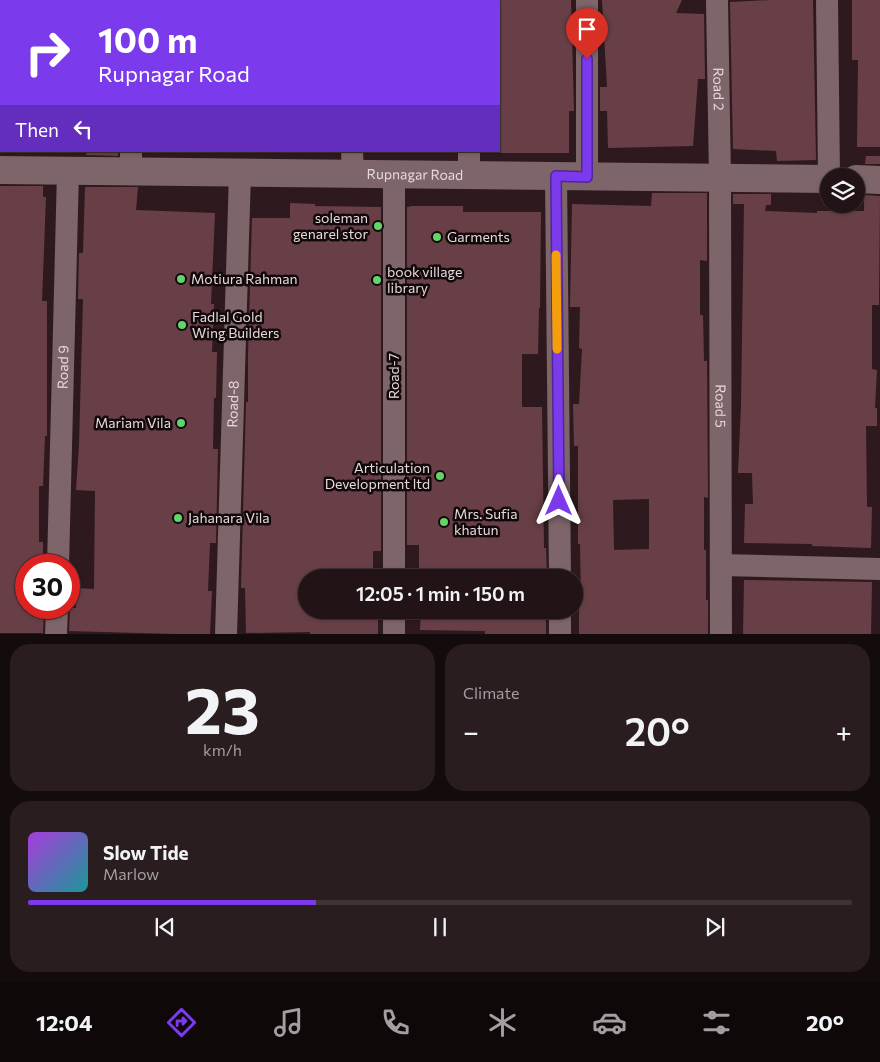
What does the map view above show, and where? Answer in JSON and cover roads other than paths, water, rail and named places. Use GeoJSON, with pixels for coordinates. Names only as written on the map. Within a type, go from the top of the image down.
{"type":"FeatureCollection","features":[{"type":"Feature","properties":{"kind":"street"},"geometry":{"type":"LineString","coordinates":[[587,0],[587,177]]}},
{"type":"Feature","properties":{"kind":"street","name":"Road 2"},"geometry":{"type":"LineString","coordinates":[[716,0],[720,178]]}},
{"type":"Feature","properties":{"kind":"street"},"geometry":{"type":"LineString","coordinates":[[827,0],[829,168]]}},
{"type":"Feature","properties":{"kind":"street","name":"Rupnagar Road"},"geometry":{"type":"LineString","coordinates":[[0,170],[68,171],[131,162],[240,173],[352,163],[394,175],[469,163],[556,176],[820,178]]}},
{"type":"Feature","properties":{"kind":"street","name":"Road 9"},"geometry":{"type":"LineString","coordinates":[[58,554],[68,171]]}},
{"type":"Feature","properties":{"kind":"street","name":"Road-8"},"geometry":{"type":"LineString","coordinates":[[226,634],[240,173]]}},
{"type":"Feature","properties":{"kind":"street","name":"Road-7"},"geometry":{"type":"LineString","coordinates":[[394,175],[394,569]]}},
{"type":"Feature","properties":{"kind":"street"},"geometry":{"type":"LineString","coordinates":[[556,176],[560,569]]}},
{"type":"Feature","properties":{"kind":"street","name":"Road 5"},"geometry":{"type":"LineString","coordinates":[[720,178],[721,634]]}},
{"type":"Feature","properties":{"kind":"street"},"geometry":{"type":"LineString","coordinates":[[865,179],[880,180]]}},
{"type":"Feature","properties":{"kind":"street"},"geometry":{"type":"LineString","coordinates":[[721,565],[880,569]]}},
{"type":"Feature","properties":{"kind":"street"},"geometry":{"type":"LineString","coordinates":[[56,634],[57,619]]}},
{"type":"Feature","properties":{"kind":"street"},"geometry":{"type":"LineString","coordinates":[[394,619],[394,634]]}},
{"type":"Feature","properties":{"kind":"street"},"geometry":{"type":"LineString","coordinates":[[560,619],[560,634]]}},
{"type":"Feature","properties":{"kind":"place","name":"soleman genarel stor"},"geometry":{"type":"Point","coordinates":[378,226]}},
{"type":"Feature","properties":{"kind":"place","name":"Garments"},"geometry":{"type":"Point","coordinates":[437,237]}},
{"type":"Feature","properties":{"kind":"place","name":"Motiura Rahman"},"geometry":{"type":"Point","coordinates":[181,279]}},
{"type":"Feature","properties":{"kind":"place","name":"book village library"},"geometry":{"type":"Point","coordinates":[377,280]}},
{"type":"Feature","properties":{"kind":"place","name":"Fadlal Gold Wing Builders"},"geometry":{"type":"Point","coordinates":[182,325]}},
{"type":"Feature","properties":{"kind":"place","name":"Mariam Vila"},"geometry":{"type":"Point","coordinates":[181,423]}},
{"type":"Feature","properties":{"kind":"place","name":"Articulation Development ltd"},"geometry":{"type":"Point","coordinates":[440,476]}},
{"type":"Feature","properties":{"kind":"place","name":"Jahanara Vila"},"geometry":{"type":"Point","coordinates":[178,518]}},
{"type":"Feature","properties":{"kind":"place","name":"Mrs. Sufia khatun"},"geometry":{"type":"Point","coordinates":[444,522]}}]}
